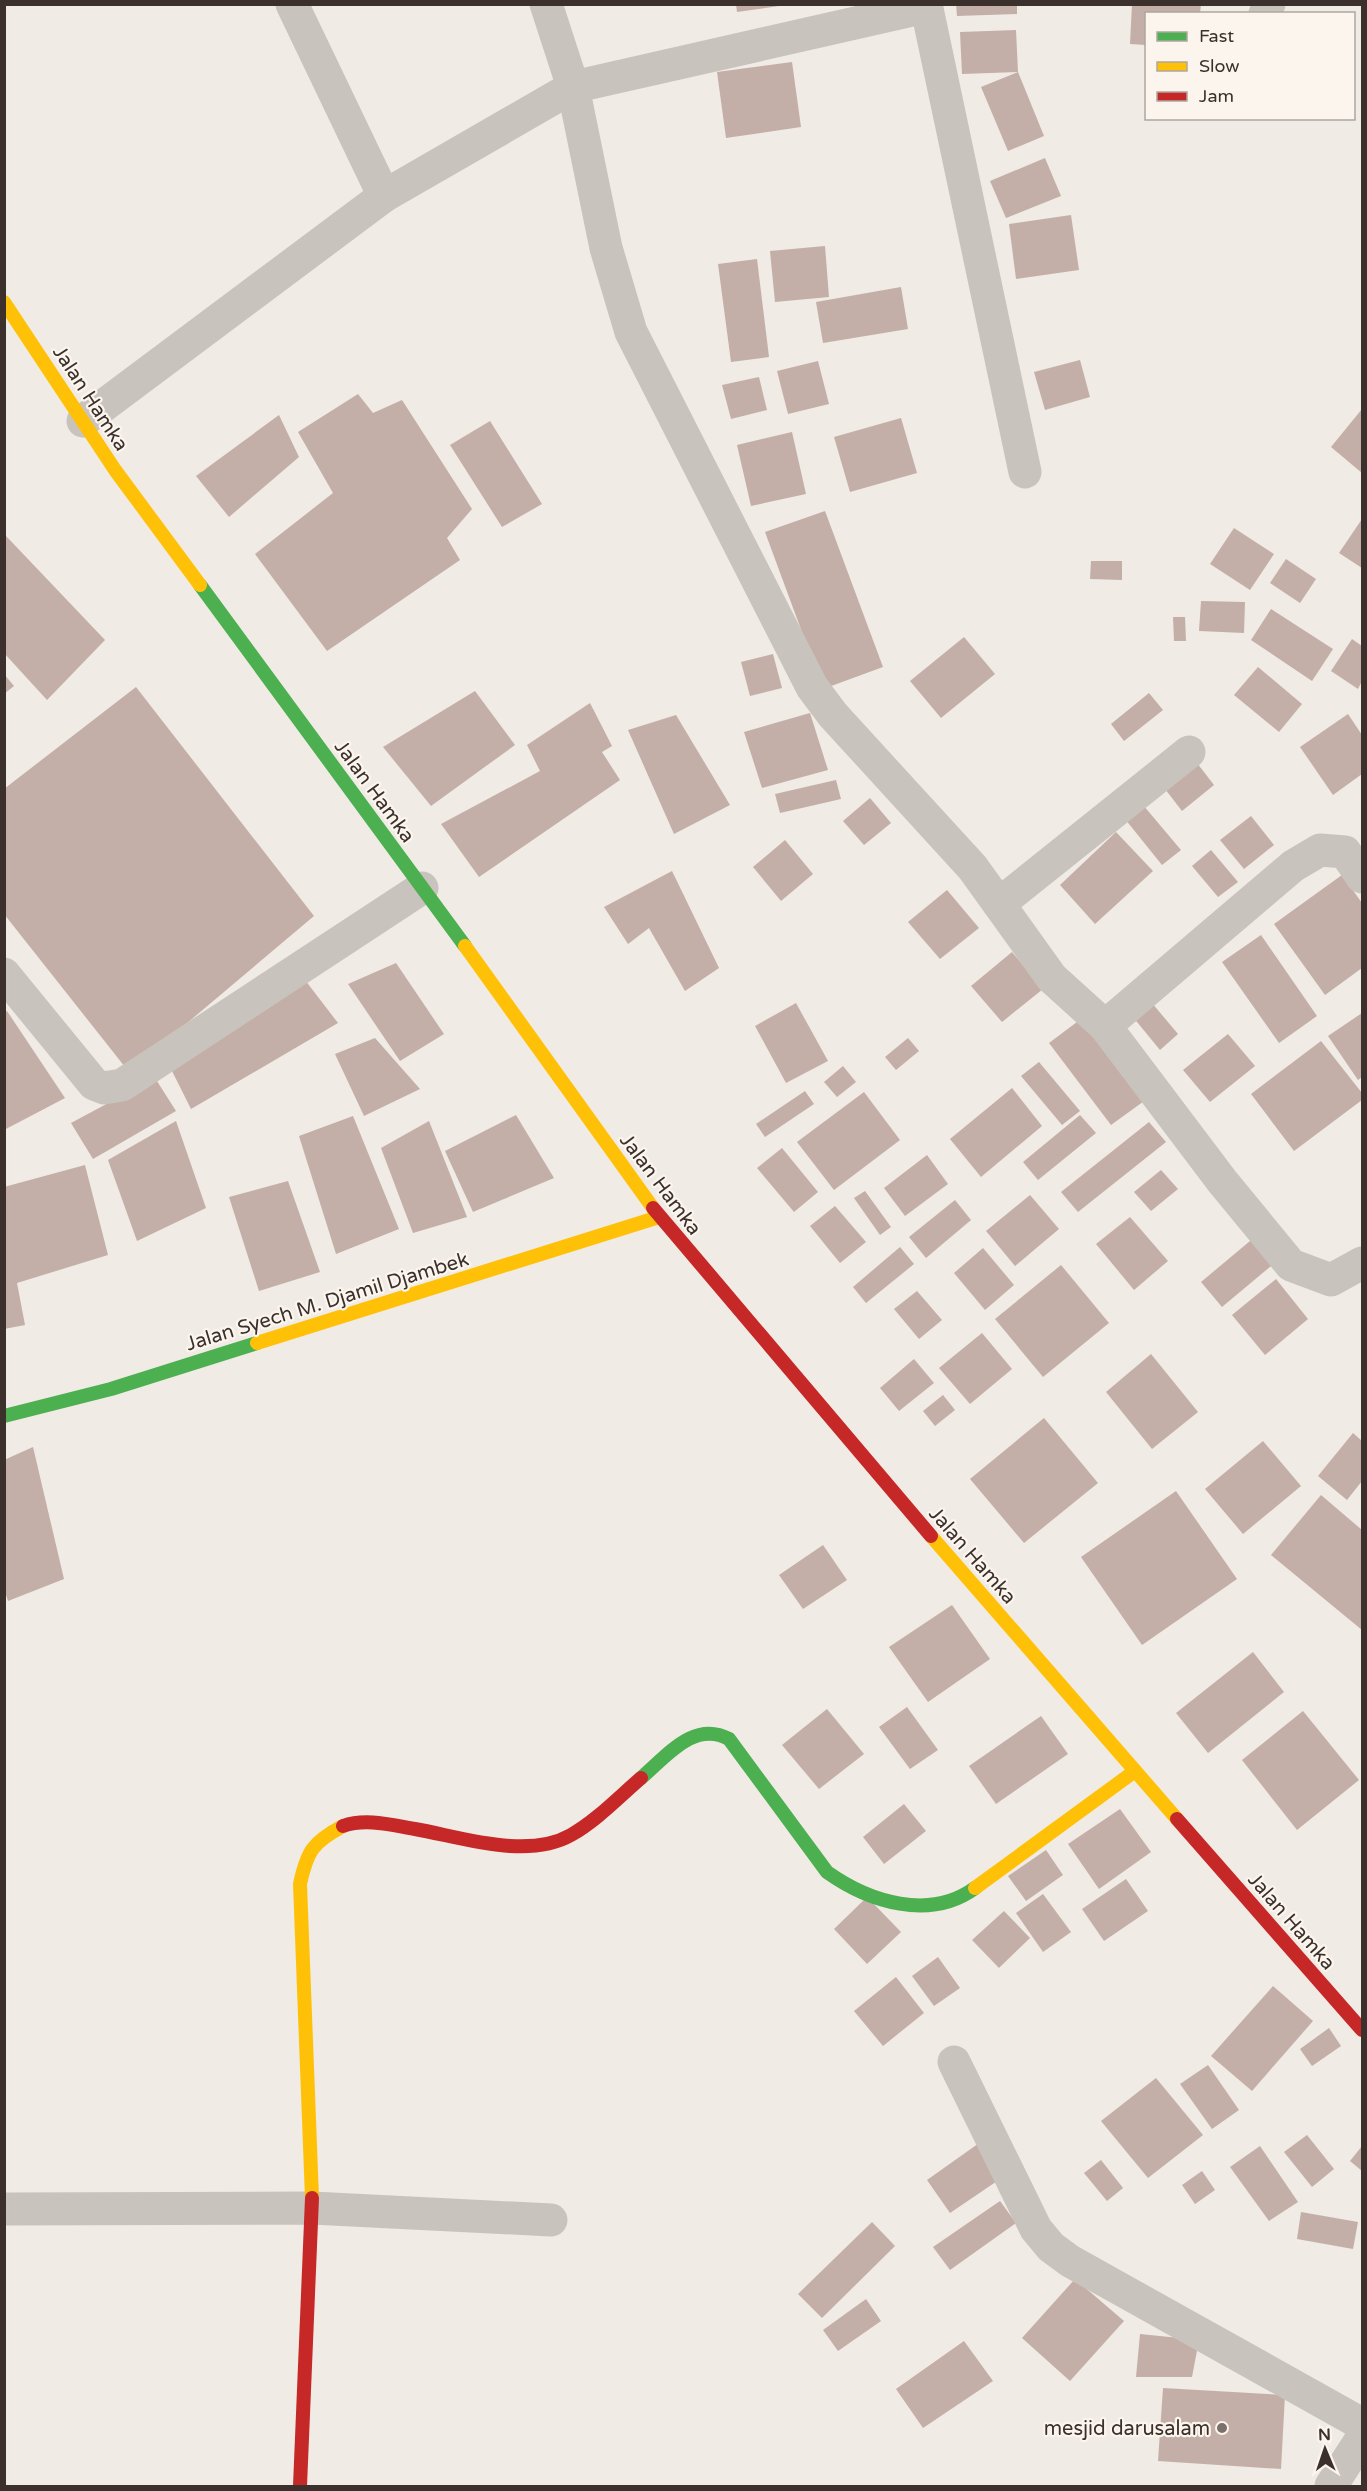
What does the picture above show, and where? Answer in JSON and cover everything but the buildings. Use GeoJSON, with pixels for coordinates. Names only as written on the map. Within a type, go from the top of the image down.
{"type":"FeatureCollection","features":[{"type":"Feature","properties":{"kind":"street"},"geometry":{"type":"LineString","coordinates":[[292,4],[384,196]]}},
{"type":"Feature","properties":{"kind":"street"},"geometry":{"type":"LineString","coordinates":[[546,4],[573,87],[606,248],[631,332],[812,687],[833,715],[973,868],[1052,978],[1105,1026],[1222,1181],[1291,1265],[1331,1280],[1362,1263]]}},
{"type":"Feature","properties":{"kind":"street"},"geometry":{"type":"LineString","coordinates":[[83,421],[384,196],[573,87],[926,6],[1025,472]]}},
{"type":"Feature","properties":{"kind":"street","name":"Jalan Hamka"},"geometry":{"type":"LineString","coordinates":[[4,302],[115,470],[422,888],[659,1217],[909,1511],[1362,2030]]}},
{"type":"Feature","properties":{"kind":"street"},"geometry":{"type":"LineString","coordinates":[[999,904],[1189,752]]}},
{"type":"Feature","properties":{"kind":"street"},"geometry":{"type":"LineString","coordinates":[[1105,1026],[1293,866],[1320,850],[1345,852],[1362,877]]}},
{"type":"Feature","properties":{"kind":"street"},"geometry":{"type":"LineString","coordinates":[[4,974],[94,1084],[111,1087],[122,1085],[422,888]]}},
{"type":"Feature","properties":{"kind":"street","name":"Jalan Syech M. Djamil Djambek"},"geometry":{"type":"LineString","coordinates":[[4,1416],[111,1389],[659,1217]]}},
{"type":"Feature","properties":{"kind":"street"},"geometry":{"type":"LineString","coordinates":[[300,2487],[312,2208],[300,1884],[305,1861],[320,1838],[345,1825],[375,1822],[517,1847],[540,1848],[561,1842],[579,1830],[685,1741],[698,1733],[715,1731],[729,1739],[827,1872],[838,1880],[914,1906],[933,1907],[951,1903],[966,1895],[1136,1771]]}},
{"type":"Feature","properties":{"kind":"street"},"geometry":{"type":"LineString","coordinates":[[954,2062],[1036,2229],[1050,2247],[1070,2261],[1362,2424]]}},
{"type":"Feature","properties":{"kind":"street"},"geometry":{"type":"LineString","coordinates":[[4,2209],[312,2208],[551,2220]]}},
{"type":"Feature","properties":{"kind":"street"},"geometry":{"type":"LineString","coordinates":[[1331,2487],[1362,2438]]}},
{"type":"Feature","properties":{"kind":"traffic: fast"},"geometry":{"type":"LineString","coordinates":[[200,585],[465,946]]}},
{"type":"Feature","properties":{"kind":"traffic: fast"},"geometry":{"type":"LineString","coordinates":[[4,1416],[111,1389],[257,1343]]}},
{"type":"Feature","properties":{"kind":"traffic: fast"},"geometry":{"type":"LineString","coordinates":[[641,1778],[682,1743],[704,1734],[716,1734],[729,1739],[827,1872],[844,1883],[880,1899],[900,1904],[919,1905],[939,1904],[957,1898],[975,1888]]}},
{"type":"Feature","properties":{"kind":"traffic: slow"},"geometry":{"type":"LineString","coordinates":[[4,302],[115,470],[200,585]]}},
{"type":"Feature","properties":{"kind":"traffic: slow"},"geometry":{"type":"LineString","coordinates":[[465,946],[653,1208]]}},
{"type":"Feature","properties":{"kind":"traffic: slow"},"geometry":{"type":"LineString","coordinates":[[257,1343],[659,1217]]}},
{"type":"Feature","properties":{"kind":"traffic: slow"},"geometry":{"type":"LineString","coordinates":[[931,1536],[1177,1819]]}},
{"type":"Feature","properties":{"kind":"traffic: slow"},"geometry":{"type":"LineString","coordinates":[[975,1888],[1135,1771]]}},
{"type":"Feature","properties":{"kind":"traffic: slow"},"geometry":{"type":"LineString","coordinates":[[312,2198],[300,1884],[305,1863],[313,1849],[325,1837],[343,1826]]}},
{"type":"Feature","properties":{"kind":"traffic: jam"},"geometry":{"type":"LineString","coordinates":[[653,1208],[931,1536]]}},
{"type":"Feature","properties":{"kind":"traffic: jam"},"geometry":{"type":"LineString","coordinates":[[343,1826],[379,1823],[473,1841],[535,1846],[571,1835],[598,1816],[641,1778]]}},
{"type":"Feature","properties":{"kind":"traffic: jam"},"geometry":{"type":"LineString","coordinates":[[1177,1819],[1362,2030]]}},
{"type":"Feature","properties":{"kind":"traffic: jam"},"geometry":{"type":"LineString","coordinates":[[300,2486],[312,2198]]}},
{"type":"Feature","properties":{"kind":"place","name":"mesjid darusalam"},"geometry":{"type":"Point","coordinates":[1222,2428]}}]}
